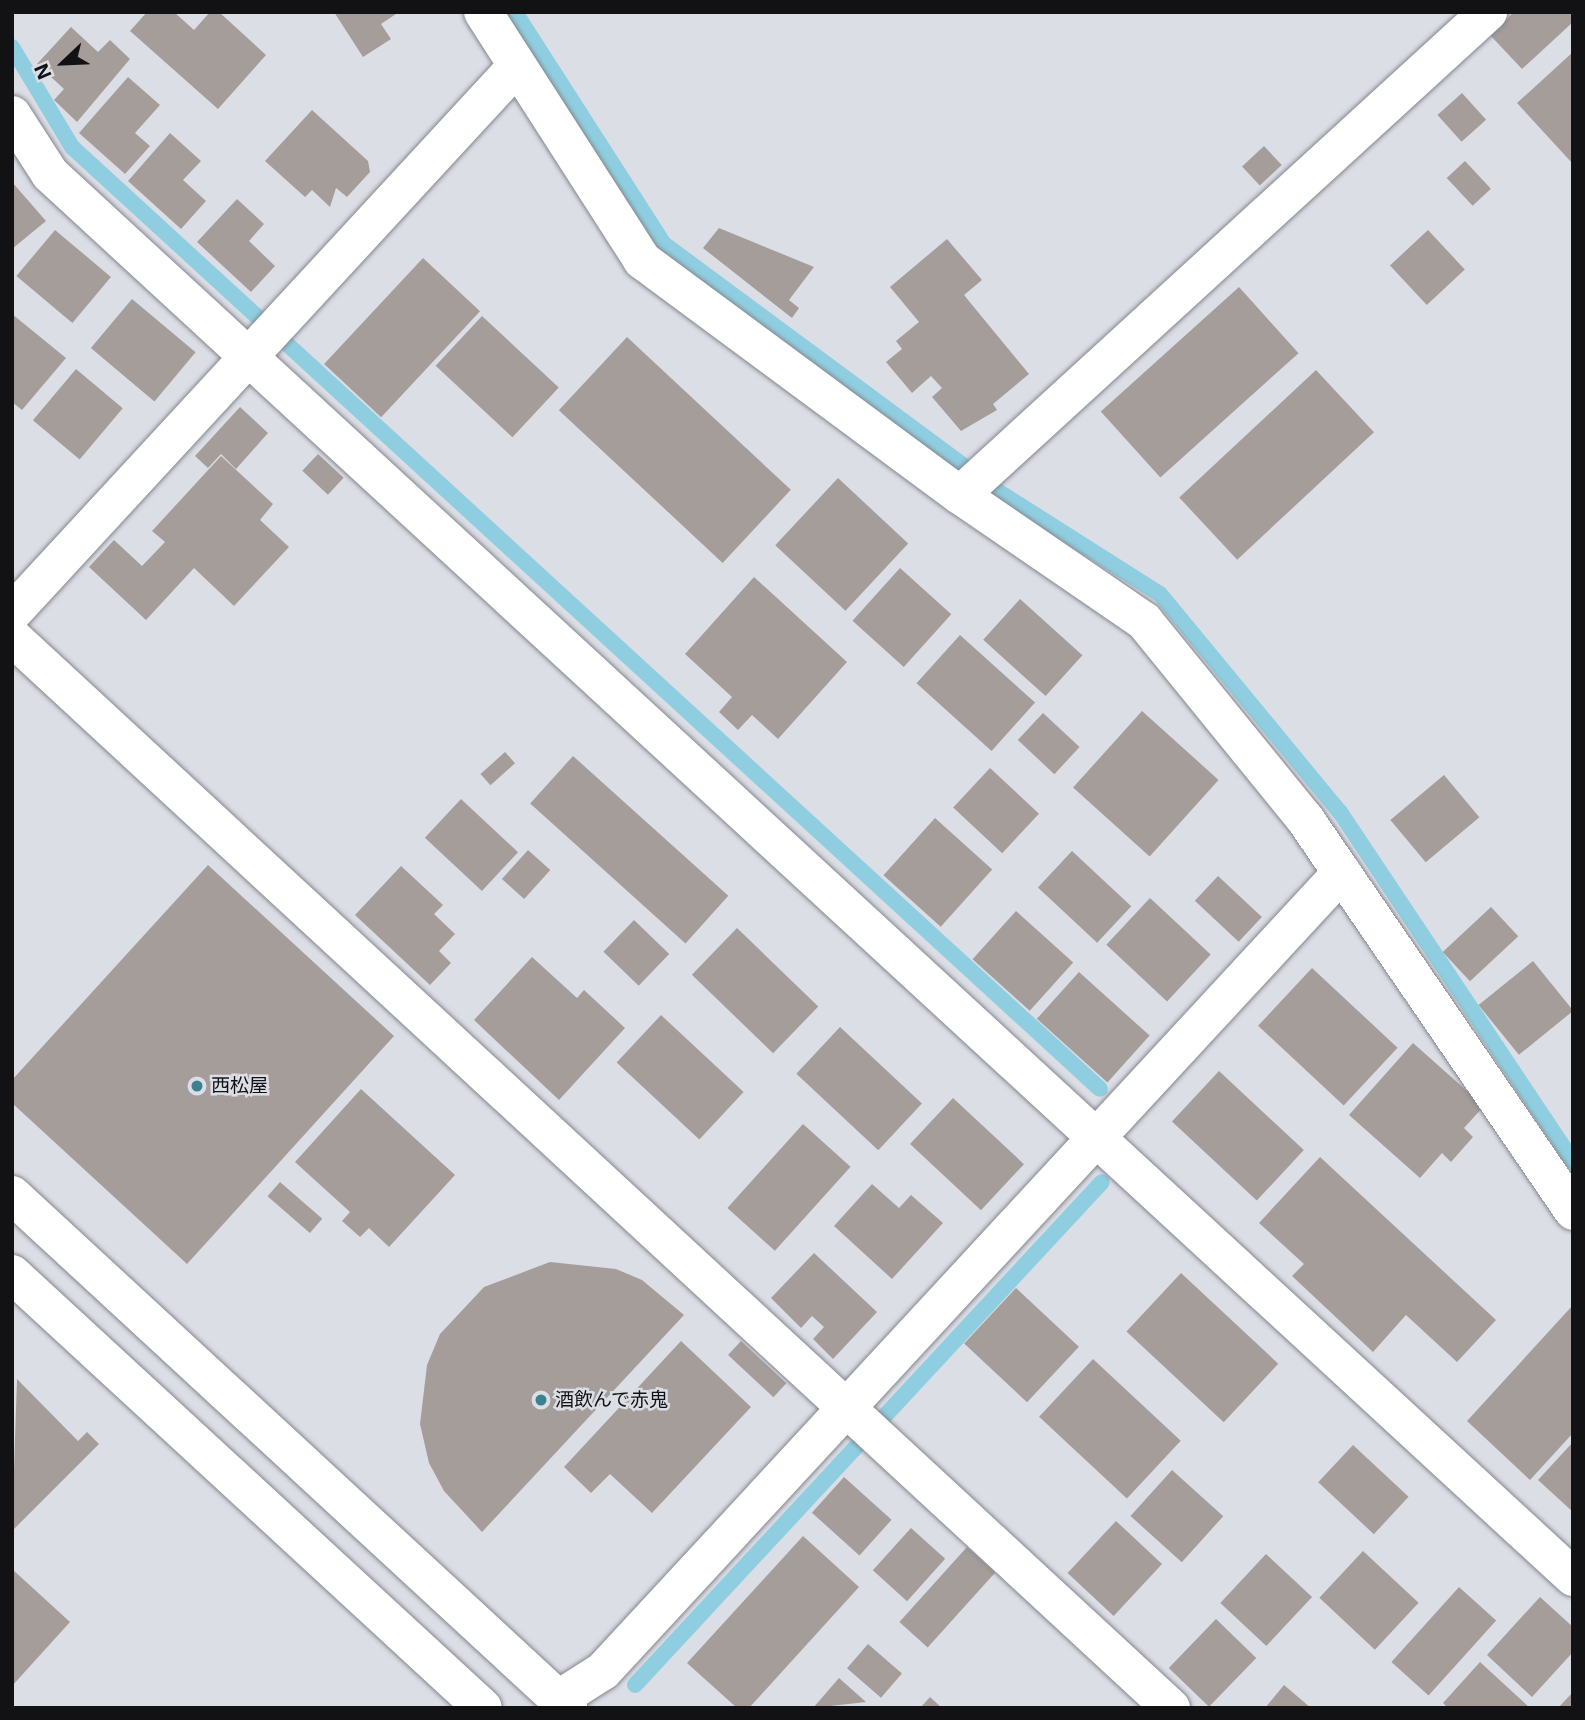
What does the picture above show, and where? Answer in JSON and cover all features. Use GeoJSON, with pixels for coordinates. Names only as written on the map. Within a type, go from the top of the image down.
{"type":"FeatureCollection","features":[{"type":"Feature","properties":{"kind":"street"},"geometry":{"type":"LineString","coordinates":[[482,12],[642,260],[972,484],[1144,621],[1342,872],[1573,1211]]}},
{"type":"Feature","properties":{"kind":"street"},"geometry":{"type":"LineString","coordinates":[[972,484],[1488,12]]}},
{"type":"Feature","properties":{"kind":"street"},"geometry":{"type":"LineString","coordinates":[[12,613],[266,342],[517,66]]}},
{"type":"Feature","properties":{"kind":"street"},"geometry":{"type":"LineString","coordinates":[[12,115],[50,174],[266,342],[1097,1137],[1573,1577]]}},
{"type":"Feature","properties":{"kind":"street"},"geometry":{"type":"LineString","coordinates":[[12,637],[860,1424],[1171,1708]]}},
{"type":"Feature","properties":{"kind":"street"},"geometry":{"type":"LineString","coordinates":[[12,1195],[557,1705],[603,1671],[860,1424],[1097,1137],[1342,872]]}},
{"type":"Feature","properties":{"kind":"street"},"geometry":{"type":"LineString","coordinates":[[12,1274],[483,1708]]}},
{"type":"Feature","properties":{"kind":"building"},"geometry":{"type":"Polygon","coordinates":[[[147,12],[174,12],[194,30],[210,12],[219,12],[266,55],[218,109],[130,31],[147,12]]]}},
{"type":"Feature","properties":{"kind":"building"},"geometry":{"type":"Polygon","coordinates":[[[334,12],[399,12],[381,24],[391,39],[363,57],[334,12]]]}},
{"type":"Feature","properties":{"kind":"building"},"geometry":{"type":"Polygon","coordinates":[[[1514,12],[1573,12],[1573,22],[1522,69],[1490,35],[1514,12]]]}},
{"type":"Feature","properties":{"kind":"building"},"geometry":{"type":"Polygon","coordinates":[[[71,27],[98,52],[110,40],[130,59],[77,122],[54,100],[64,89],[37,64],[71,27]]]}},
{"type":"Feature","properties":{"kind":"building"},"geometry":{"type":"Polygon","coordinates":[[[1573,52],[1573,164],[1517,103],[1573,52]]]}},
{"type":"Feature","properties":{"kind":"building"},"geometry":{"type":"Polygon","coordinates":[[[128,77],[160,105],[135,133],[150,146],[125,174],[79,133],[128,77]]]}},
{"type":"Feature","properties":{"kind":"building"},"geometry":{"type":"Polygon","coordinates":[[[1462,93],[1486,120],[1462,142],[1437,115],[1462,93]]]}},
{"type":"Feature","properties":{"kind":"building"},"geometry":{"type":"Polygon","coordinates":[[[312,110],[368,161],[370,172],[347,197],[336,188],[330,207],[312,190],[305,197],[265,161],[312,110]]]}},
{"type":"Feature","properties":{"kind":"building"},"geometry":{"type":"Polygon","coordinates":[[[170,133],[201,161],[183,180],[206,201],[181,229],[128,181],[170,133]]]}},
{"type":"Feature","properties":{"kind":"building"},"geometry":{"type":"Polygon","coordinates":[[[1264,146],[1282,165],[1260,185],[1242,166],[1264,146]]]}},
{"type":"Feature","properties":{"kind":"building"},"geometry":{"type":"Polygon","coordinates":[[[1465,161],[1491,189],[1473,206],[1447,178],[1465,161]]]}},
{"type":"Feature","properties":{"kind":"building"},"geometry":{"type":"Polygon","coordinates":[[[12,182],[46,221],[12,249],[12,182]]]}},
{"type":"Feature","properties":{"kind":"building"},"geometry":{"type":"Polygon","coordinates":[[[237,199],[264,224],[249,241],[275,266],[251,292],[197,242],[237,199]]]}},
{"type":"Feature","properties":{"kind":"building"},"geometry":{"type":"Polygon","coordinates":[[[719,228],[814,267],[789,300],[799,308],[792,318],[703,248],[719,228]]]}},
{"type":"Feature","properties":{"kind":"building"},"geometry":{"type":"Polygon","coordinates":[[[55,230],[111,277],[72,323],[16,276],[55,230]]]}},
{"type":"Feature","properties":{"kind":"building"},"geometry":{"type":"Polygon","coordinates":[[[1428,230],[1465,269],[1427,305],[1390,265],[1428,230]]]}},
{"type":"Feature","properties":{"kind":"building"},"geometry":{"type":"Polygon","coordinates":[[[947,239],[982,280],[964,295],[1029,374],[993,404],[997,410],[961,431],[932,397],[942,388],[931,376],[912,393],[886,362],[902,349],[896,341],[919,322],[890,287],[947,239]]]}},
{"type":"Feature","properties":{"kind":"building"},"geometry":{"type":"Polygon","coordinates":[[[423,258],[480,311],[381,417],[324,364],[423,258]]]}},
{"type":"Feature","properties":{"kind":"building"},"geometry":{"type":"Polygon","coordinates":[[[1239,287],[1299,353],[1160,478],[1101,411],[1239,287]]]}},
{"type":"Feature","properties":{"kind":"building"},"geometry":{"type":"Polygon","coordinates":[[[132,299],[196,352],[154,401],[91,348],[132,299]]]}},
{"type":"Feature","properties":{"kind":"building"},"geometry":{"type":"Polygon","coordinates":[[[12,314],[66,358],[22,410],[12,402],[12,314]]]}},
{"type":"Feature","properties":{"kind":"building"},"geometry":{"type":"Polygon","coordinates":[[[482,316],[559,388],[512,437],[436,366],[482,316]]]}},
{"type":"Feature","properties":{"kind":"building"},"geometry":{"type":"Polygon","coordinates":[[[627,337],[791,490],[723,563],[559,410],[627,337]]]}},
{"type":"Feature","properties":{"kind":"building"},"geometry":{"type":"Polygon","coordinates":[[[76,369],[123,408],[80,460],[33,420],[76,369]]]}},
{"type":"Feature","properties":{"kind":"building"},"geometry":{"type":"Polygon","coordinates":[[[1316,370],[1374,432],[1237,560],[1179,498],[1316,370]]]}},
{"type":"Feature","properties":{"kind":"building"},"geometry":{"type":"Polygon","coordinates":[[[240,407],[268,433],[236,469],[221,454],[208,468],[195,456],[240,407]]]}},
{"type":"Feature","properties":{"kind":"building"},"geometry":{"type":"Polygon","coordinates":[[[318,454],[344,478],[328,495],[302,471],[318,454]]]}},
{"type":"Feature","properties":{"kind":"building"},"geometry":{"type":"Polygon","coordinates":[[[221,456],[273,504],[260,520],[289,547],[234,606],[194,568],[146,620],[89,567],[114,540],[142,566],[165,542],[152,531],[221,456]]]}},
{"type":"Feature","properties":{"kind":"building"},"geometry":{"type":"Polygon","coordinates":[[[838,478],[908,543],[845,611],[775,545],[838,478]]]}},
{"type":"Feature","properties":{"kind":"building"},"geometry":{"type":"Polygon","coordinates":[[[900,568],[951,614],[904,667],[852,621],[900,568]]]}},
{"type":"Feature","properties":{"kind":"building"},"geometry":{"type":"Polygon","coordinates":[[[754,577],[847,662],[778,739],[752,715],[738,730],[719,712],[732,697],[685,654],[754,577]]]}},
{"type":"Feature","properties":{"kind":"building"},"geometry":{"type":"Polygon","coordinates":[[[1020,599],[1082,655],[1046,696],[983,640],[1020,599]]]}},
{"type":"Feature","properties":{"kind":"building"},"geometry":{"type":"Polygon","coordinates":[[[960,635],[1035,703],[992,751],[917,683],[960,635]]]}},
{"type":"Feature","properties":{"kind":"building"},"geometry":{"type":"Polygon","coordinates":[[[1142,711],[1219,780],[1150,856],[1073,788],[1142,711]]]}},
{"type":"Feature","properties":{"kind":"building"},"geometry":{"type":"Polygon","coordinates":[[[1043,713],[1080,747],[1054,774],[1018,740],[1043,713]]]}},
{"type":"Feature","properties":{"kind":"building"},"geometry":{"type":"Polygon","coordinates":[[[505,752],[515,763],[491,785],[480,774],[505,752]]]}},
{"type":"Feature","properties":{"kind":"building"},"geometry":{"type":"Polygon","coordinates":[[[573,756],[728,896],[685,943],[530,804],[573,756]]]}},
{"type":"Feature","properties":{"kind":"building"},"geometry":{"type":"Polygon","coordinates":[[[990,768],[1039,814],[1002,853],[953,807],[990,768]]]}},
{"type":"Feature","properties":{"kind":"building"},"geometry":{"type":"Polygon","coordinates":[[[1444,775],[1479,817],[1426,862],[1390,820],[1444,775]]]}},
{"type":"Feature","properties":{"kind":"building"},"geometry":{"type":"Polygon","coordinates":[[[461,799],[518,852],[482,891],[425,838],[461,799]]]}},
{"type":"Feature","properties":{"kind":"building"},"geometry":{"type":"Polygon","coordinates":[[[935,818],[992,870],[941,927],[883,875],[935,818]]]}},
{"type":"Feature","properties":{"kind":"building"},"geometry":{"type":"Polygon","coordinates":[[[528,850],[550,870],[524,899],[502,879],[528,850]]]}},
{"type":"Feature","properties":{"kind":"building"},"geometry":{"type":"Polygon","coordinates":[[[1072,851],[1131,906],[1097,943],[1038,888],[1072,851]]]}},
{"type":"Feature","properties":{"kind":"building"},"geometry":{"type":"Polygon","coordinates":[[[208,865],[394,1036],[187,1264],[12,1103],[12,1080],[208,865]]]}},
{"type":"Feature","properties":{"kind":"building"},"geometry":{"type":"Polygon","coordinates":[[[401,866],[443,905],[434,914],[455,934],[439,951],[451,963],[430,985],[355,915],[401,866]]]}},
{"type":"Feature","properties":{"kind":"building"},"geometry":{"type":"Polygon","coordinates":[[[1218,876],[1262,917],[1239,942],[1195,901],[1218,876]]]}},
{"type":"Feature","properties":{"kind":"building"},"geometry":{"type":"Polygon","coordinates":[[[1150,898],[1211,955],[1167,1001],[1106,945],[1150,898]]]}},
{"type":"Feature","properties":{"kind":"building"},"geometry":{"type":"Polygon","coordinates":[[[1491,907],[1518,936],[1470,981],[1443,952],[1491,907]]]}},
{"type":"Feature","properties":{"kind":"building"},"geometry":{"type":"Polygon","coordinates":[[[1016,911],[1073,963],[1030,1011],[973,959],[1016,911]]]}},
{"type":"Feature","properties":{"kind":"building"},"geometry":{"type":"Polygon","coordinates":[[[634,920],[669,954],[639,986],[603,952],[634,920]]]}},
{"type":"Feature","properties":{"kind":"building"},"geometry":{"type":"Polygon","coordinates":[[[737,928],[818,1006],[773,1053],[692,975],[737,928]]]}},
{"type":"Feature","properties":{"kind":"building"},"geometry":{"type":"Polygon","coordinates":[[[532,957],[577,998],[584,990],[625,1028],[559,1100],[474,1020],[532,957]]]}},
{"type":"Feature","properties":{"kind":"building"},"geometry":{"type":"Polygon","coordinates":[[[1533,961],[1573,1011],[1519,1055],[1479,1005],[1533,961]]]}},
{"type":"Feature","properties":{"kind":"building"},"geometry":{"type":"Polygon","coordinates":[[[1312,968],[1398,1048],[1344,1106],[1258,1026],[1312,968]]]}},
{"type":"Feature","properties":{"kind":"building"},"geometry":{"type":"Polygon","coordinates":[[[1079,972],[1150,1036],[1107,1082],[1037,1019],[1079,972]]]}},
{"type":"Feature","properties":{"kind":"building"},"geometry":{"type":"Polygon","coordinates":[[[661,1015],[744,1092],[699,1140],[617,1063],[661,1015]]]}},
{"type":"Feature","properties":{"kind":"building"},"geometry":{"type":"Polygon","coordinates":[[[840,1027],[922,1103],[878,1150],[796,1074],[840,1027]]]}},
{"type":"Feature","properties":{"kind":"building"},"geometry":{"type":"Polygon","coordinates":[[[1413,1043],[1484,1106],[1464,1128],[1473,1137],[1451,1162],[1442,1153],[1420,1178],[1349,1115],[1413,1043]]]}},
{"type":"Feature","properties":{"kind":"building"},"geometry":{"type":"Polygon","coordinates":[[[1219,1071],[1304,1150],[1257,1201],[1172,1121],[1219,1071]]]}},
{"type":"Feature","properties":{"kind":"building"},"geometry":{"type":"Polygon","coordinates":[[[361,1089],[455,1175],[389,1247],[369,1228],[360,1237],[342,1221],[350,1212],[295,1162],[361,1089]]]}},
{"type":"Feature","properties":{"kind":"building"},"geometry":{"type":"Polygon","coordinates":[[[953,1098],[1024,1164],[981,1210],[910,1144],[953,1098]]]}},
{"type":"Feature","properties":{"kind":"building"},"geometry":{"type":"Polygon","coordinates":[[[803,1124],[851,1167],[775,1251],[727,1208],[803,1124]]]}},
{"type":"Feature","properties":{"kind":"building"},"geometry":{"type":"Polygon","coordinates":[[[1320,1157],[1496,1320],[1457,1362],[1406,1315],[1373,1352],[1292,1276],[1304,1264],[1259,1223],[1320,1157]]]}},
{"type":"Feature","properties":{"kind":"building"},"geometry":{"type":"Polygon","coordinates":[[[280,1182],[322,1219],[310,1233],[268,1196],[280,1182]]]}},
{"type":"Feature","properties":{"kind":"building"},"geometry":{"type":"Polygon","coordinates":[[[872,1184],[899,1208],[911,1195],[943,1223],[892,1279],[834,1226],[872,1184]]]}},
{"type":"Feature","properties":{"kind":"building"},"geometry":{"type":"Polygon","coordinates":[[[814,1253],[877,1312],[833,1359],[813,1339],[824,1327],[812,1316],[801,1328],[771,1298],[814,1253]]]}},
{"type":"Feature","properties":{"kind":"building"},"geometry":{"type":"Polygon","coordinates":[[[550,1262],[616,1269],[642,1280],[684,1315],[482,1532],[444,1491],[429,1463],[420,1424],[427,1365],[440,1334],[484,1287],[550,1262]]]}},
{"type":"Feature","properties":{"kind":"building"},"geometry":{"type":"Polygon","coordinates":[[[1181,1273],[1278,1364],[1224,1422],[1126,1332],[1181,1273]]]}},
{"type":"Feature","properties":{"kind":"building"},"geometry":{"type":"Polygon","coordinates":[[[1016,1288],[1079,1347],[1027,1402],[964,1344],[1016,1288]]]}},
{"type":"Feature","properties":{"kind":"building"},"geometry":{"type":"Polygon","coordinates":[[[1573,1305],[1573,1433],[1530,1480],[1467,1421],[1573,1305]]]}},
{"type":"Feature","properties":{"kind":"building"},"geometry":{"type":"Polygon","coordinates":[[[681,1341],[751,1407],[652,1513],[610,1474],[591,1493],[564,1467],[681,1341]]]}},
{"type":"Feature","properties":{"kind":"building"},"geometry":{"type":"Polygon","coordinates":[[[741,1341],[786,1383],[773,1397],[728,1355],[741,1341]]]}},
{"type":"Feature","properties":{"kind":"building"},"geometry":{"type":"Polygon","coordinates":[[[1093,1359],[1181,1441],[1127,1499],[1039,1417],[1093,1359]]]}},
{"type":"Feature","properties":{"kind":"building"},"geometry":{"type":"Polygon","coordinates":[[[17,1379],[78,1441],[87,1432],[99,1444],[12,1531],[17,1379]]]}},
{"type":"Feature","properties":{"kind":"building"},"geometry":{"type":"Polygon","coordinates":[[[1573,1442],[1573,1512],[1538,1480],[1573,1442]]]}},
{"type":"Feature","properties":{"kind":"building"},"geometry":{"type":"Polygon","coordinates":[[[1353,1445],[1409,1497],[1374,1534],[1318,1482],[1353,1445]]]}},
{"type":"Feature","properties":{"kind":"building"},"geometry":{"type":"Polygon","coordinates":[[[1172,1470],[1223,1516],[1182,1562],[1131,1516],[1172,1470]]]}},
{"type":"Feature","properties":{"kind":"building"},"geometry":{"type":"Polygon","coordinates":[[[844,1477],[892,1520],[859,1555],[812,1513],[844,1477]]]}},
{"type":"Feature","properties":{"kind":"building"},"geometry":{"type":"Polygon","coordinates":[[[1116,1521],[1162,1564],[1114,1616],[1068,1573],[1116,1521]]]}},
{"type":"Feature","properties":{"kind":"building"},"geometry":{"type":"Polygon","coordinates":[[[911,1528],[945,1559],[907,1601],[873,1570],[911,1528]]]}},
{"type":"Feature","properties":{"kind":"building"},"geometry":{"type":"Polygon","coordinates":[[[803,1536],[859,1587],[749,1708],[737,1708],[687,1663],[803,1536]]]}},
{"type":"Feature","properties":{"kind":"building"},"geometry":{"type":"Polygon","coordinates":[[[967,1547],[995,1572],[928,1647],[899,1622],[967,1547]]]}},
{"type":"Feature","properties":{"kind":"building"},"geometry":{"type":"Polygon","coordinates":[[[1363,1551],[1419,1603],[1375,1650],[1319,1598],[1363,1551]]]}},
{"type":"Feature","properties":{"kind":"building"},"geometry":{"type":"Polygon","coordinates":[[[1266,1554],[1312,1597],[1266,1646],[1220,1603],[1266,1554]]]}},
{"type":"Feature","properties":{"kind":"building"},"geometry":{"type":"Polygon","coordinates":[[[12,1569],[70,1622],[12,1686],[12,1569]]]}},
{"type":"Feature","properties":{"kind":"building"},"geometry":{"type":"Polygon","coordinates":[[[1459,1587],[1496,1620],[1429,1696],[1391,1662],[1459,1587]]]}},
{"type":"Feature","properties":{"kind":"building"},"geometry":{"type":"Polygon","coordinates":[[[1540,1597],[1573,1627],[1573,1652],[1532,1697],[1487,1655],[1540,1597]]]}},
{"type":"Feature","properties":{"kind":"building"},"geometry":{"type":"Polygon","coordinates":[[[1216,1619],[1256,1658],[1209,1707],[1169,1668],[1216,1619]]]}},
{"type":"Feature","properties":{"kind":"building"},"geometry":{"type":"Polygon","coordinates":[[[868,1644],[902,1674],[881,1698],[847,1668],[868,1644]]]}},
{"type":"Feature","properties":{"kind":"building"},"geometry":{"type":"Polygon","coordinates":[[[1480,1662],[1530,1708],[1448,1708],[1443,1703],[1480,1662]]]}},
{"type":"Feature","properties":{"kind":"building"},"geometry":{"type":"Polygon","coordinates":[[[839,1678],[866,1702],[813,1708],[839,1678]]]}},
{"type":"Feature","properties":{"kind":"building"},"geometry":{"type":"Polygon","coordinates":[[[1284,1685],[1311,1708],[1265,1708],[1284,1685]]]}},
{"type":"Feature","properties":{"kind":"building"},"geometry":{"type":"Polygon","coordinates":[[[1573,1692],[1573,1708],[1558,1708],[1573,1692]]]}},
{"type":"Feature","properties":{"kind":"building"},"geometry":{"type":"Polygon","coordinates":[[[930,1697],[942,1708],[920,1708],[930,1697]]]}},
{"type":"Feature","properties":{"kind":"waterway"},"geometry":{"type":"LineString","coordinates":[[515,12],[664,244],[996,490],[1160,594],[1340,812],[1573,1162]]}},
{"type":"Feature","properties":{"kind":"waterway"},"geometry":{"type":"LineString","coordinates":[[12,47],[72,147],[1100,1089]]}},
{"type":"Feature","properties":{"kind":"waterway"},"geometry":{"type":"LineString","coordinates":[[635,1685],[1102,1182]]}},
{"type":"Feature","properties":{"kind":"place","name":"西松屋"},"geometry":{"type":"Point","coordinates":[197,1086]}},
{"type":"Feature","properties":{"kind":"place","name":"酒飲んで赤鬼"},"geometry":{"type":"Point","coordinates":[541,1400]}}]}
